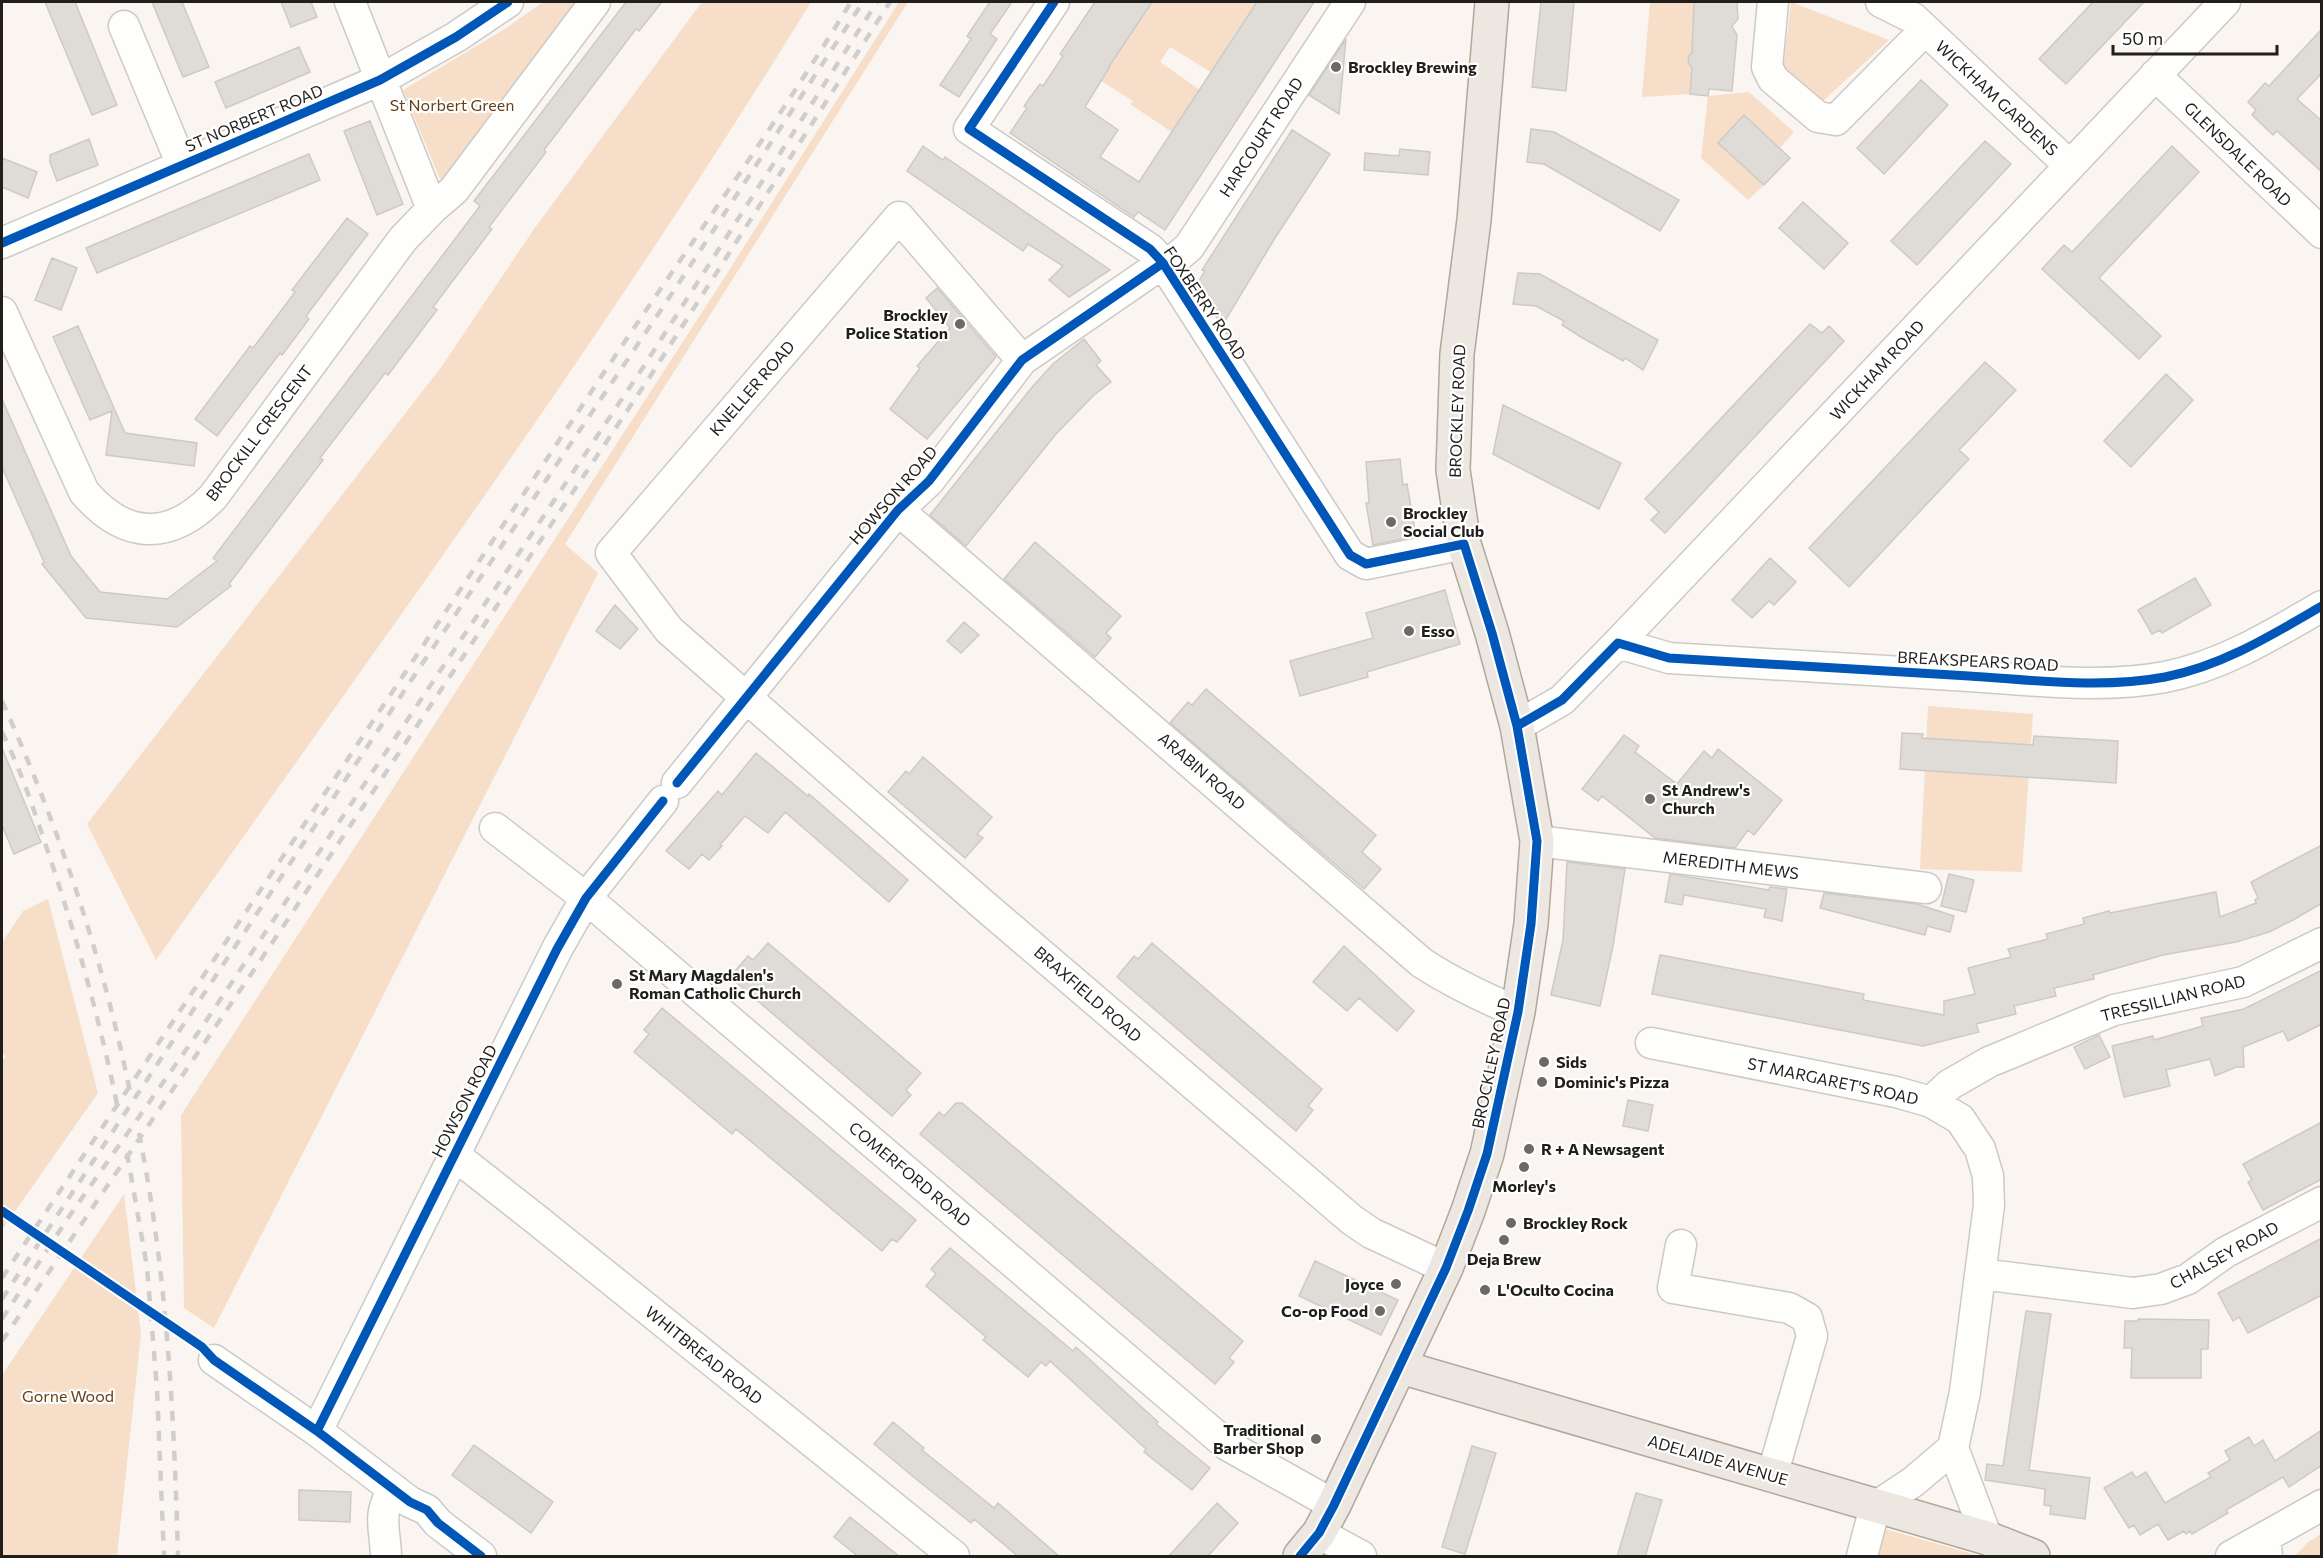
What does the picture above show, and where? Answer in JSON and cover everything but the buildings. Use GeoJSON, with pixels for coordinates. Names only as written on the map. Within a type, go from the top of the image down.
{"type":"FeatureCollection","features":[{"type":"Feature","properties":{"kind":"main road","name":"BROCKLEY ROAD"},"geometry":{"type":"LineString","coordinates":[[1318,1532],[1401,1367],[1446,1268],[1487,1154],[1518,1012],[1531,924],[1537,841],[1517,726],[1492,633],[1464,544],[1453,470],[1457,354],[1474,220],[1492,2]]}},
{"type":"Feature","properties":{"kind":"main road","name":"ADELAIDE AVENUE"},"geometry":{"type":"LineString","coordinates":[[1401,1367],[1987,1538],[2033,1557]]}},
{"type":"Feature","properties":{"kind":"street"},"geometry":{"type":"LineString","coordinates":[[350,2],[432,209],[454,190],[595,2]]}},
{"type":"Feature","properties":{"kind":"street","name":"ST NORBERT ROAD"},"geometry":{"type":"LineString","coordinates":[[2,243],[380,80],[456,37],[508,2]]}},
{"type":"Feature","properties":{"kind":"street","name":"FOXBERRY ROAD"},"geometry":{"type":"LineString","coordinates":[[1054,2],[969,129],[1150,249],[1163,263],[1350,555],[1366,564],[1464,544]]}},
{"type":"Feature","properties":{"kind":"street","name":"HARCOURT ROAD"},"geometry":{"type":"LineString","coordinates":[[1163,263],[1176,258],[1189,247],[1350,2]]}},
{"type":"Feature","properties":{"kind":"street","name":"WICKHAM GARDENS"},"geometry":{"type":"LineString","coordinates":[[1773,2],[1767,67],[1773,79],[1818,117],[1836,120],[1925,30]]}},
{"type":"Feature","properties":{"kind":"street","name":"WICKHAM GARDENS"},"geometry":{"type":"LineString","coordinates":[[1881,2],[1912,18],[2070,166]]}},
{"type":"Feature","properties":{"kind":"street","name":"WICKHAM ROAD"},"geometry":{"type":"LineString","coordinates":[[1517,726],[1562,700],[1618,643],[2225,2]]}},
{"type":"Feature","properties":{"kind":"street"},"geometry":{"type":"LineString","coordinates":[[124,26],[182,165]]}},
{"type":"Feature","properties":{"kind":"street","name":"GLENSDALE ROAD"},"geometry":{"type":"LineString","coordinates":[[2155,75],[2322,233]]}},
{"type":"Feature","properties":{"kind":"street","name":"BROCKILL CRESCENT"},"geometry":{"type":"LineString","coordinates":[[2,312],[84,492],[98,508],[118,522],[137,528],[158,529],[178,523],[197,513],[213,497],[403,239],[432,209]]}},
{"type":"Feature","properties":{"kind":"street","name":"KNELLER ROAD"},"geometry":{"type":"LineString","coordinates":[[745,697],[669,630],[611,553],[899,217],[1022,360]]}},
{"type":"Feature","properties":{"kind":"street","name":"HOWSON ROAD"},"geometry":{"type":"LineString","coordinates":[[316,1431],[557,949],[586,898],[745,697],[898,510],[928,481],[1022,360],[1163,263]]}},
{"type":"Feature","properties":{"kind":"street","name":"ARABIN ROAD"},"geometry":{"type":"LineString","coordinates":[[898,510],[1422,963],[1477,995],[1518,1012]]}},
{"type":"Feature","properties":{"kind":"street","name":"BREAKSPEARS ROAD"},"geometry":{"type":"LineString","coordinates":[[1618,643],[1669,658],[2046,681],[2127,682],[2166,677],[2213,664],[2248,648],[2322,606]]}},
{"type":"Feature","properties":{"kind":"street","name":"BRAXFIELD ROAD"},"geometry":{"type":"LineString","coordinates":[[745,697],[987,909],[1352,1220],[1371,1233],[1446,1268]]}},
{"type":"Feature","properties":{"kind":"street","name":"COMERFORD ROAD"},"geometry":{"type":"LineString","coordinates":[[495,828],[586,898],[1227,1445],[1318,1532],[1361,1557]]}},
{"type":"Feature","properties":{"kind":"street","name":"MEREDITH MEWS"},"geometry":{"type":"LineString","coordinates":[[1537,841],[1926,888]]}},
{"type":"Feature","properties":{"kind":"street","name":"TRESSILLIAN ROAD"},"geometry":{"type":"LineString","coordinates":[[1931,1102],[1949,1084],[1989,1062],[2114,1010],[2243,982],[2322,943]]}},
{"type":"Feature","properties":{"kind":"street","name":"ST MARGARET'S ROAD"},"geometry":{"type":"LineString","coordinates":[[1651,1043],[1896,1092],[1931,1102],[1960,1119],[1980,1149],[1988,1176],[1989,1206],[1965,1392],[1953,1448]]}},
{"type":"Feature","properties":{"kind":"street","name":"WHITBREAD ROAD"},"geometry":{"type":"LineString","coordinates":[[453,1155],[546,1227],[954,1557]]}},
{"type":"Feature","properties":{"kind":"street","name":"CHALSEY ROAD"},"geometry":{"type":"LineString","coordinates":[[1980,1274],[2133,1293],[2161,1289],[2188,1279],[2226,1252],[2322,1202]]}},
{"type":"Feature","properties":{"kind":"street"},"geometry":{"type":"LineString","coordinates":[[1681,1245],[1673,1288],[1789,1308],[1807,1318],[1812,1336],[1772,1476]]}},
{"type":"Feature","properties":{"kind":"street"},"geometry":{"type":"LineString","coordinates":[[214,1360],[316,1431],[410,1502],[427,1510],[438,1523],[481,1557]]}},
{"type":"Feature","properties":{"kind":"street"},"geometry":{"type":"LineString","coordinates":[[1862,1557],[1875,1507],[1913,1482],[1953,1448],[1987,1538]]}},
{"type":"Feature","properties":{"kind":"street"},"geometry":{"type":"LineString","coordinates":[[386,1557],[386,1537],[381,1519],[385,1504],[393,1489]]}},
{"type":"Feature","properties":{"kind":"street"},"geometry":{"type":"LineString","coordinates":[[2231,1557],[2266,1547],[2322,1504]]}},
{"type":"Feature","properties":{"kind":"green space","name":"St Norbert Green"},"geometry":{"type":"Polygon","coordinates":[[[543,2],[578,2],[446,179],[440,179],[403,90],[505,29],[543,2]]]}},
{"type":"Feature","properties":{"kind":"green space"},"geometry":{"type":"Polygon","coordinates":[[[702,2],[811,2],[734,125],[574,366],[156,960],[87,824],[442,366],[534,229],[702,2]]]}},
{"type":"Feature","properties":{"kind":"green space"},"geometry":{"type":"Polygon","coordinates":[[[899,2],[908,2],[565,544],[598,573],[214,1328],[184,1308],[181,1115],[721,283],[899,2]]]}},
{"type":"Feature","properties":{"kind":"green space"},"geometry":{"type":"Polygon","coordinates":[[[1132,2],[1257,2],[1251,10],[1268,21],[1262,29],[1245,19],[1232,38],[1249,49],[1243,58],[1227,48],[1213,68],[1230,78],[1227,82],[1170,47],[1160,62],[1200,90],[1188,143],[1130,104],[1133,101],[1084,70],[1102,79],[1109,68],[1093,58],[1145,11],[1132,2]]]}},
{"type":"Feature","properties":{"kind":"green space"},"geometry":{"type":"Polygon","coordinates":[[[1650,2],[1697,2],[1693,12],[1695,22],[1692,23],[1692,53],[1688,62],[1692,68],[1690,94],[1642,97],[1650,2]]]}},
{"type":"Feature","properties":{"kind":"green space"},"geometry":{"type":"Polygon","coordinates":[[[1791,2],[1889,40],[1820,104],[1783,70],[1791,2]]]}},
{"type":"Feature","properties":{"kind":"green space"},"geometry":{"type":"Polygon","coordinates":[[[1749,92],[1794,132],[1780,148],[1744,115],[1719,143],[1764,185],[1748,200],[1701,158],[1708,96],[1749,92]]]}},
{"type":"Feature","properties":{"kind":"green space"},"geometry":{"type":"Polygon","coordinates":[[[1928,706],[2033,714],[2022,872],[1920,869],[1928,706]]]}},
{"type":"Feature","properties":{"kind":"green space"},"geometry":{"type":"Polygon","coordinates":[[[48,899],[98,1093],[2,1230],[2,1062],[6,1056],[2,1053],[2,943],[23,911],[48,899]]]}},
{"type":"Feature","properties":{"kind":"green space","name":"Gorne Wood"},"geometry":{"type":"Polygon","coordinates":[[[124,1194],[141,1334],[117,1556],[2,1556],[2,1375],[124,1194]]]}},
{"type":"Feature","properties":{"kind":"green space"},"geometry":{"type":"Polygon","coordinates":[[[1871,1525],[1980,1556],[1862,1556],[1871,1525]]]}},
{"type":"Feature","properties":{"kind":"green space"},"geometry":{"type":"Polygon","coordinates":[[[2321,1534],[2321,1556],[2295,1556],[2307,1543],[2321,1534]]]}},
{"type":"Feature","properties":{"kind":"railway"},"geometry":{"type":"LineString","coordinates":[[2,1278],[599,380],[759,145],[851,2]]}},
{"type":"Feature","properties":{"kind":"railway"},"geometry":{"type":"LineString","coordinates":[[2,1299],[418,670],[673,292],[863,2]]}},
{"type":"Feature","properties":{"kind":"railway"},"geometry":{"type":"LineString","coordinates":[[2,1319],[68,1218],[202,1027],[642,369],[877,2]]}},
{"type":"Feature","properties":{"kind":"railway"},"geometry":{"type":"LineString","coordinates":[[2,1341],[260,961],[651,375],[890,2]]}},
{"type":"Feature","properties":{"kind":"railway"},"geometry":{"type":"LineString","coordinates":[[2,701],[42,796],[77,893],[106,992],[130,1092]]}},
{"type":"Feature","properties":{"kind":"railway"},"geometry":{"type":"LineString","coordinates":[[2,732],[31,802],[67,911],[95,1009],[118,1109]]}},
{"type":"Feature","properties":{"kind":"railway"},"geometry":{"type":"LineString","coordinates":[[139,1133],[149,1186],[168,1344],[178,1556]]}},
{"type":"Feature","properties":{"kind":"railway"},"geometry":{"type":"LineString","coordinates":[[127,1153],[147,1267],[157,1389],[164,1556]]}},
{"type":"Feature","properties":{"kind":"cycle path"},"geometry":{"type":"LineString","coordinates":[[2,243],[380,80],[456,37],[508,2]]}},
{"type":"Feature","properties":{"kind":"cycle path"},"geometry":{"type":"LineString","coordinates":[[1054,2],[969,129],[1150,249],[1163,263],[1350,555],[1366,564],[1464,544],[1492,633],[1517,726],[1537,841],[1531,924],[1518,1012],[1487,1154],[1446,1268],[1334,1505],[1319,1533],[1300,1556]]}},
{"type":"Feature","properties":{"kind":"cycle path"},"geometry":{"type":"LineString","coordinates":[[677,783],[898,510],[929,481],[1022,360],[1163,263]]}},
{"type":"Feature","properties":{"kind":"cycle path"},"geometry":{"type":"LineString","coordinates":[[1517,726],[1562,700],[1618,643],[1669,658],[2042,681],[2092,683],[2141,681],[2186,672],[2227,657],[2322,606]]}},
{"type":"Feature","properties":{"kind":"cycle path"},"geometry":{"type":"LineString","coordinates":[[317,1431],[557,949],[586,898],[663,801]]}},
{"type":"Feature","properties":{"kind":"cycle path"},"geometry":{"type":"LineString","coordinates":[[2,1211],[202,1347],[214,1360],[317,1431],[410,1502],[427,1510],[438,1523],[481,1556]]}},
{"type":"Feature","properties":{"kind":"place","name":"Brockley Brewing"},"geometry":{"type":"Point","coordinates":[1336,67]}},
{"type":"Feature","properties":{"kind":"place","name":"Brockley Police Station"},"geometry":{"type":"Point","coordinates":[960,324]}},
{"type":"Feature","properties":{"kind":"place","name":"Brockley Social Club"},"geometry":{"type":"Point","coordinates":[1391,522]}},
{"type":"Feature","properties":{"kind":"place","name":"Esso"},"geometry":{"type":"Point","coordinates":[1409,631]}},
{"type":"Feature","properties":{"kind":"place","name":"St Andrew's Church"},"geometry":{"type":"Point","coordinates":[1650,799]}},
{"type":"Feature","properties":{"kind":"place","name":"St Mary Magdalen's Roman Catholic Church"},"geometry":{"type":"Point","coordinates":[617,984]}},
{"type":"Feature","properties":{"kind":"place","name":"Sids"},"geometry":{"type":"Point","coordinates":[1544,1062]}},
{"type":"Feature","properties":{"kind":"place","name":"Dominic's Pizza"},"geometry":{"type":"Point","coordinates":[1542,1082]}},
{"type":"Feature","properties":{"kind":"place","name":"R + A Newsagent"},"geometry":{"type":"Point","coordinates":[1529,1149]}},
{"type":"Feature","properties":{"kind":"place","name":"Morley's"},"geometry":{"type":"Point","coordinates":[1524,1167]}},
{"type":"Feature","properties":{"kind":"place","name":"Brockley Rock"},"geometry":{"type":"Point","coordinates":[1511,1223]}},
{"type":"Feature","properties":{"kind":"place","name":"Deja Brew"},"geometry":{"type":"Point","coordinates":[1504,1240]}},
{"type":"Feature","properties":{"kind":"place","name":"Joyce"},"geometry":{"type":"Point","coordinates":[1396,1284]}},
{"type":"Feature","properties":{"kind":"place","name":"L'Oculto Cocina"},"geometry":{"type":"Point","coordinates":[1485,1290]}},
{"type":"Feature","properties":{"kind":"place","name":"Co-op Food"},"geometry":{"type":"Point","coordinates":[1380,1311]}},
{"type":"Feature","properties":{"kind":"place","name":"Traditional Barber Shop"},"geometry":{"type":"Point","coordinates":[1316,1439]}}]}
